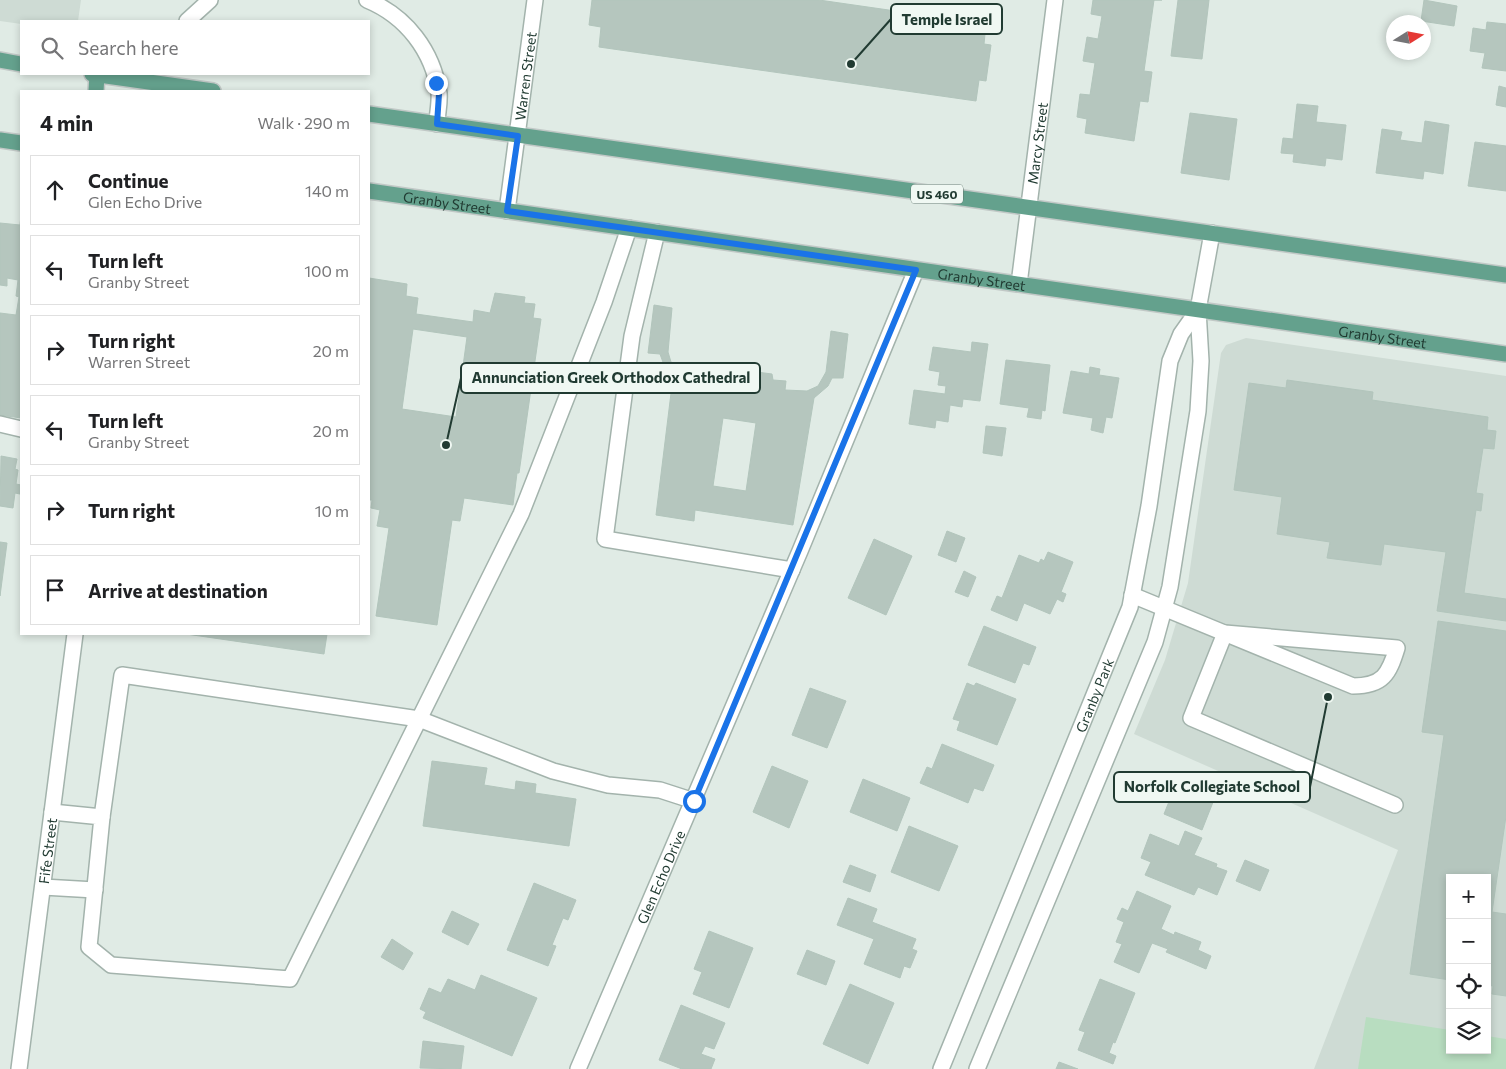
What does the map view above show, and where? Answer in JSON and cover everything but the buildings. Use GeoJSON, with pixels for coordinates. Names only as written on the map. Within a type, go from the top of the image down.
{"type":"FeatureCollection","features":[{"type":"Feature","properties":{"kind":"main road"},"geometry":{"type":"LineString","coordinates":[[0,60],[20,64]]}},
{"type":"Feature","properties":{"kind":"main road"},"geometry":{"type":"LineString","coordinates":[[95,75],[96,90]]}},
{"type":"Feature","properties":{"kind":"main road"},"geometry":{"type":"LineString","coordinates":[[111,75],[160,78],[209,90]]}},
{"type":"Feature","properties":{"kind":"main road","name":"US 460"},"geometry":{"type":"LineString","coordinates":[[370,114],[1506,275]]}},
{"type":"Feature","properties":{"kind":"main road"},"geometry":{"type":"LineString","coordinates":[[0,140],[20,143]]}},
{"type":"Feature","properties":{"kind":"main road","name":"Granby Street"},"geometry":{"type":"LineString","coordinates":[[370,191],[1506,354]]}},
{"type":"Feature","properties":{"kind":"street"},"geometry":{"type":"LineString","coordinates":[[188,20],[210,0]]}},
{"type":"Feature","properties":{"kind":"street"},"geometry":{"type":"LineString","coordinates":[[367,0],[392,13],[406,24],[424,49],[434,73],[439,94],[437,124]]}},
{"type":"Feature","properties":{"kind":"street","name":"Warren Street"},"geometry":{"type":"LineString","coordinates":[[507,211],[535,0]]}},
{"type":"Feature","properties":{"kind":"street","name":"Marcy Street"},"geometry":{"type":"LineString","coordinates":[[1019,284],[1056,0]]}},
{"type":"Feature","properties":{"kind":"street"},"geometry":{"type":"LineString","coordinates":[[628,228],[604,302],[521,514],[419,719],[290,979],[111,965],[89,947],[102,817],[122,675],[419,719],[553,770],[608,785],[660,790],[694,801]]}},
{"type":"Feature","properties":{"kind":"street"},"geometry":{"type":"LineString","coordinates":[[657,232],[632,336],[605,539],[792,570]]}},
{"type":"Feature","properties":{"kind":"street","name":"Granby Park"},"geometry":{"type":"LineString","coordinates":[[976,1069],[1155,642],[1166,609],[1198,411],[1201,361],[1198,310],[1212,233]]}},
{"type":"Feature","properties":{"kind":"street","name":"Glen Echo Drive"},"geometry":{"type":"LineString","coordinates":[[578,1069],[792,570],[916,270]]}},
{"type":"Feature","properties":{"kind":"street","name":"Granby Park"},"geometry":{"type":"LineString","coordinates":[[940,1069],[1116,644],[1132,595],[1149,506],[1170,361],[1181,334],[1198,310]]}},
{"type":"Feature","properties":{"kind":"street"},"geometry":{"type":"LineString","coordinates":[[0,424],[20,429]]}},
{"type":"Feature","properties":{"kind":"street"},"geometry":{"type":"LineString","coordinates":[[1132,595],[1353,686],[1368,686],[1381,679],[1391,668],[1397,648],[1225,633]]}},
{"type":"Feature","properties":{"kind":"street"},"geometry":{"type":"LineString","coordinates":[[1225,633],[1191,718],[1395,805]]}},
{"type":"Feature","properties":{"kind":"street","name":"Fife Street"},"geometry":{"type":"LineString","coordinates":[[19,1069],[75,635]]}},
{"type":"Feature","properties":{"kind":"street"},"geometry":{"type":"LineString","coordinates":[[52,812],[102,817]]}},
{"type":"Feature","properties":{"kind":"street"},"geometry":{"type":"LineString","coordinates":[[43,886],[95,890]]}},
{"type":"Feature","properties":{"kind":"shaded area"},"geometry":{"type":"Polygon","coordinates":[[[0,0],[81,0],[78,20],[20,20],[20,24],[0,21],[0,0]]]}},
{"type":"Feature","properties":{"kind":"shaded area"},"geometry":{"type":"Polygon","coordinates":[[[1246,338],[1506,376],[1506,1069],[1314,1069],[1398,850],[1134,734],[1165,660],[1188,583],[1221,353],[1226,345],[1246,338]]]}},
{"type":"Feature","properties":{"kind":"green space"},"geometry":{"type":"Polygon","coordinates":[[[1366,1017],[1446,1029],[1446,1054],[1491,1054],[1491,1037],[1506,1039],[1506,1069],[1358,1069],[1366,1017]]]}},
{"type":"Feature","properties":{"kind":"place","name":"Temple Israel"},"geometry":{"type":"Point","coordinates":[851,64]}},
{"type":"Feature","properties":{"kind":"place","name":"Annunciation Greek Orthodox Cathedral"},"geometry":{"type":"Point","coordinates":[446,445]}},
{"type":"Feature","properties":{"kind":"place","name":"Norfolk Collegiate School"},"geometry":{"type":"Point","coordinates":[1328,697]}},
{"type":"Feature","properties":{"kind":"route"},"geometry":{"type":"LineString","coordinates":[[436,83],[439,94],[437,124],[518,136],[507,211],[916,270],[694,801]]}}]}
